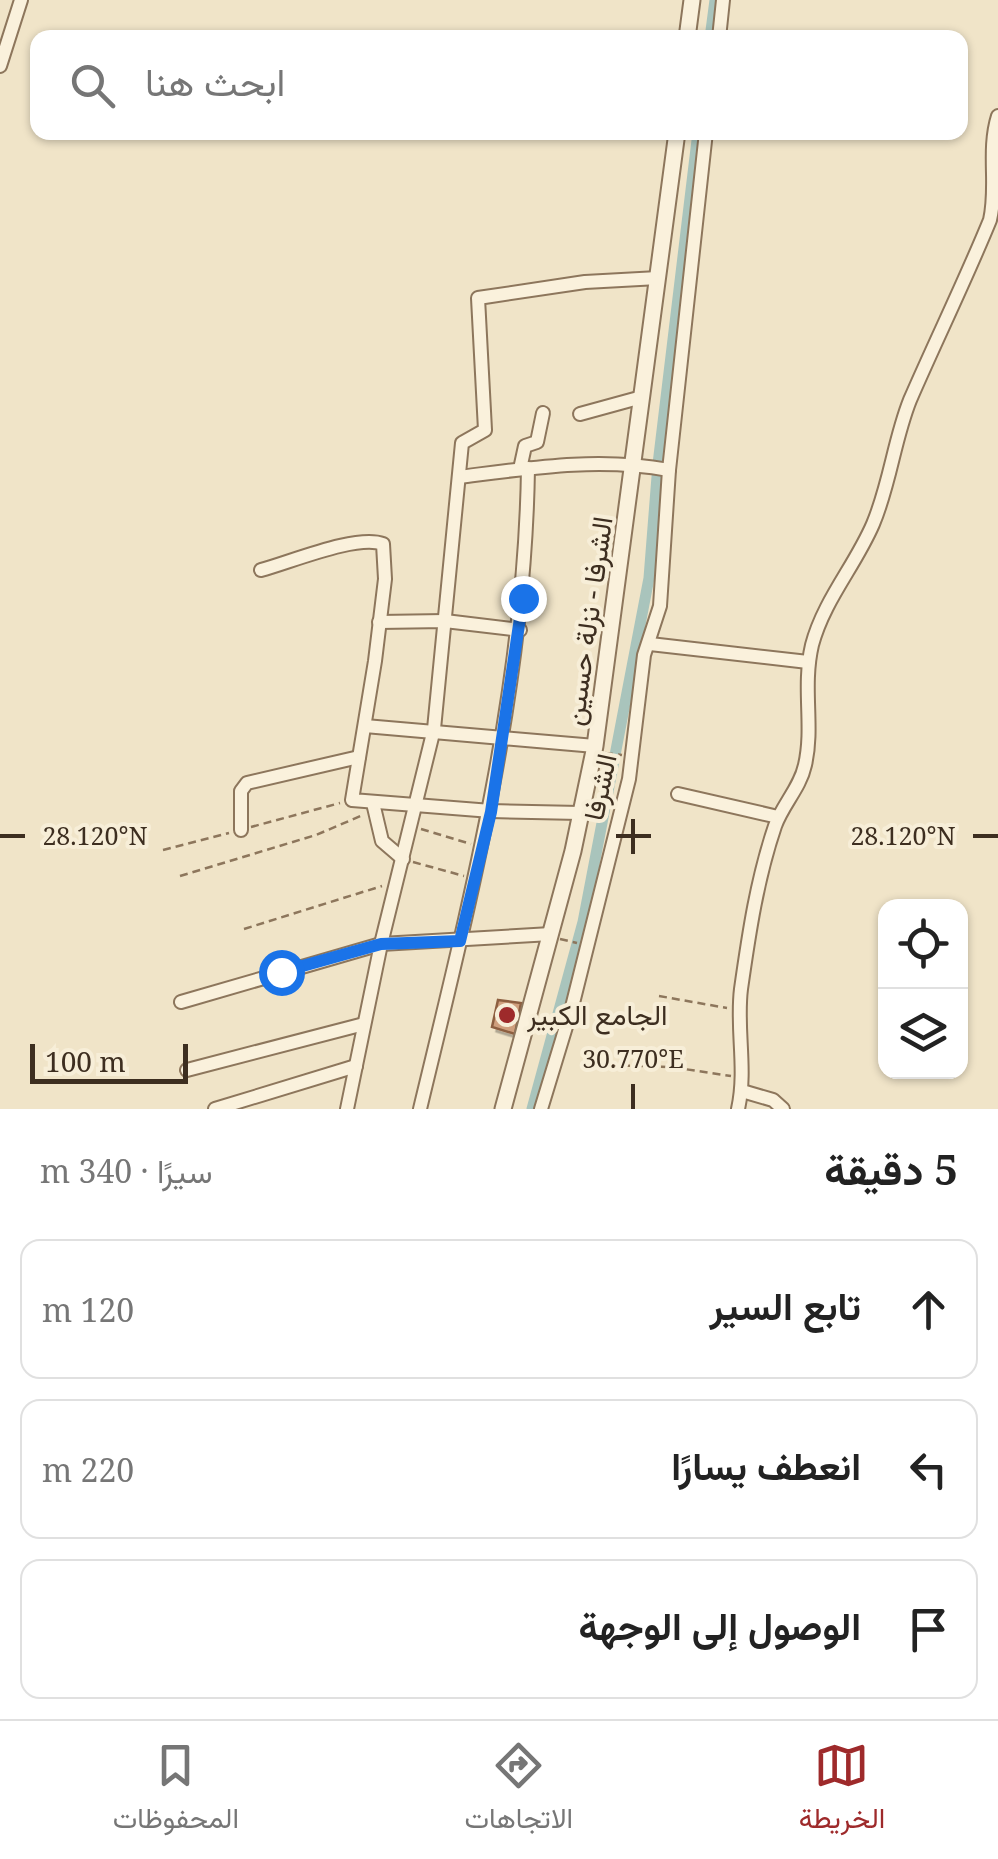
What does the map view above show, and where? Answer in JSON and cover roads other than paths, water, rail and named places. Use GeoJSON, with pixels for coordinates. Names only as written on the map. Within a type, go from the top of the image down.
{"type":"FeatureCollection","features":[{"type":"Feature","properties":{"kind":"street"},"geometry":{"type":"LineString","coordinates":[[0,66],[21,0]]}},
{"type":"Feature","properties":{"kind":"street"},"geometry":{"type":"LineString","coordinates":[[689,30],[692,0]]}},
{"type":"Feature","properties":{"kind":"street"},"geometry":{"type":"LineString","coordinates":[[720,30],[722,0]]}},
{"type":"Feature","properties":{"kind":"street"},"geometry":{"type":"LineString","coordinates":[[738,1109],[743,1084],[738,1010],[757,886],[778,816],[800,782],[806,761],[808,662],[824,609],[863,547],[877,514],[909,403],[957,304],[991,219],[996,191],[992,146],[998,116]]}},
{"type":"Feature","properties":{"kind":"street","name":"الشرفا - نزلة حسين"},"geometry":{"type":"LineString","coordinates":[[504,1109],[580,813],[602,750],[642,464],[642,397],[676,140]]}},
{"type":"Feature","properties":{"kind":"street","name":"الشرفا"},"geometry":{"type":"LineString","coordinates":[[541,1109],[572,1007],[629,779],[643,662],[661,598],[666,469],[705,140]]}},
{"type":"Feature","properties":{"kind":"street"},"geometry":{"type":"LineString","coordinates":[[347,1109],[381,944],[434,729],[462,440],[485,430],[479,296],[585,282],[658,278]]}},
{"type":"Feature","properties":{"kind":"street"},"geometry":{"type":"LineString","coordinates":[[580,414],[642,397]]}},
{"type":"Feature","properties":{"kind":"street"},"geometry":{"type":"LineString","coordinates":[[420,1109],[491,812],[527,565],[525,446],[537,442],[543,413]]}},
{"type":"Feature","properties":{"kind":"street"},"geometry":{"type":"LineString","coordinates":[[459,477],[524,469],[642,464],[666,469]]}},
{"type":"Feature","properties":{"kind":"street"},"geometry":{"type":"LineString","coordinates":[[262,570],[333,548],[382,542],[386,568],[366,726],[352,800],[374,806],[418,804],[491,812],[580,813]]}},
{"type":"Feature","properties":{"kind":"street"},"geometry":{"type":"LineString","coordinates":[[379,622],[445,621],[520,630]]}},
{"type":"Feature","properties":{"kind":"street"},"geometry":{"type":"LineString","coordinates":[[650,644],[808,662]]}},
{"type":"Feature","properties":{"kind":"street"},"geometry":{"type":"LineString","coordinates":[[366,726],[434,729],[602,750]]}},
{"type":"Feature","properties":{"kind":"street"},"geometry":{"type":"LineString","coordinates":[[241,830],[240,791],[247,783],[359,757]]}},
{"type":"Feature","properties":{"kind":"street"},"geometry":{"type":"LineString","coordinates":[[678,794],[778,816]]}},
{"type":"Feature","properties":{"kind":"street"},"geometry":{"type":"LineString","coordinates":[[374,806],[382,841],[403,860]]}},
{"type":"Feature","properties":{"kind":"street"},"geometry":{"type":"LineString","coordinates":[[181,1002],[381,944],[550,934]]}},
{"type":"Feature","properties":{"kind":"street"},"geometry":{"type":"LineString","coordinates":[[187,1070],[364,1024]]}},
{"type":"Feature","properties":{"kind":"street"},"geometry":{"type":"LineString","coordinates":[[214,1109],[356,1066]]}},
{"type":"Feature","properties":{"kind":"street"},"geometry":{"type":"LineString","coordinates":[[743,1084],[783,1109]]}},
{"type":"Feature","properties":{"kind":"waterway"},"geometry":{"type":"LineString","coordinates":[[711,30],[715,0]]}},
{"type":"Feature","properties":{"kind":"waterway"},"geometry":{"type":"LineString","coordinates":[[532,1109],[583,922],[649,578],[658,464],[697,140]]}},
{"type":"Feature","properties":{"kind":"place","name":"الجامع الكبير"},"geometry":{"type":"Point","coordinates":[507,1015]}}]}
